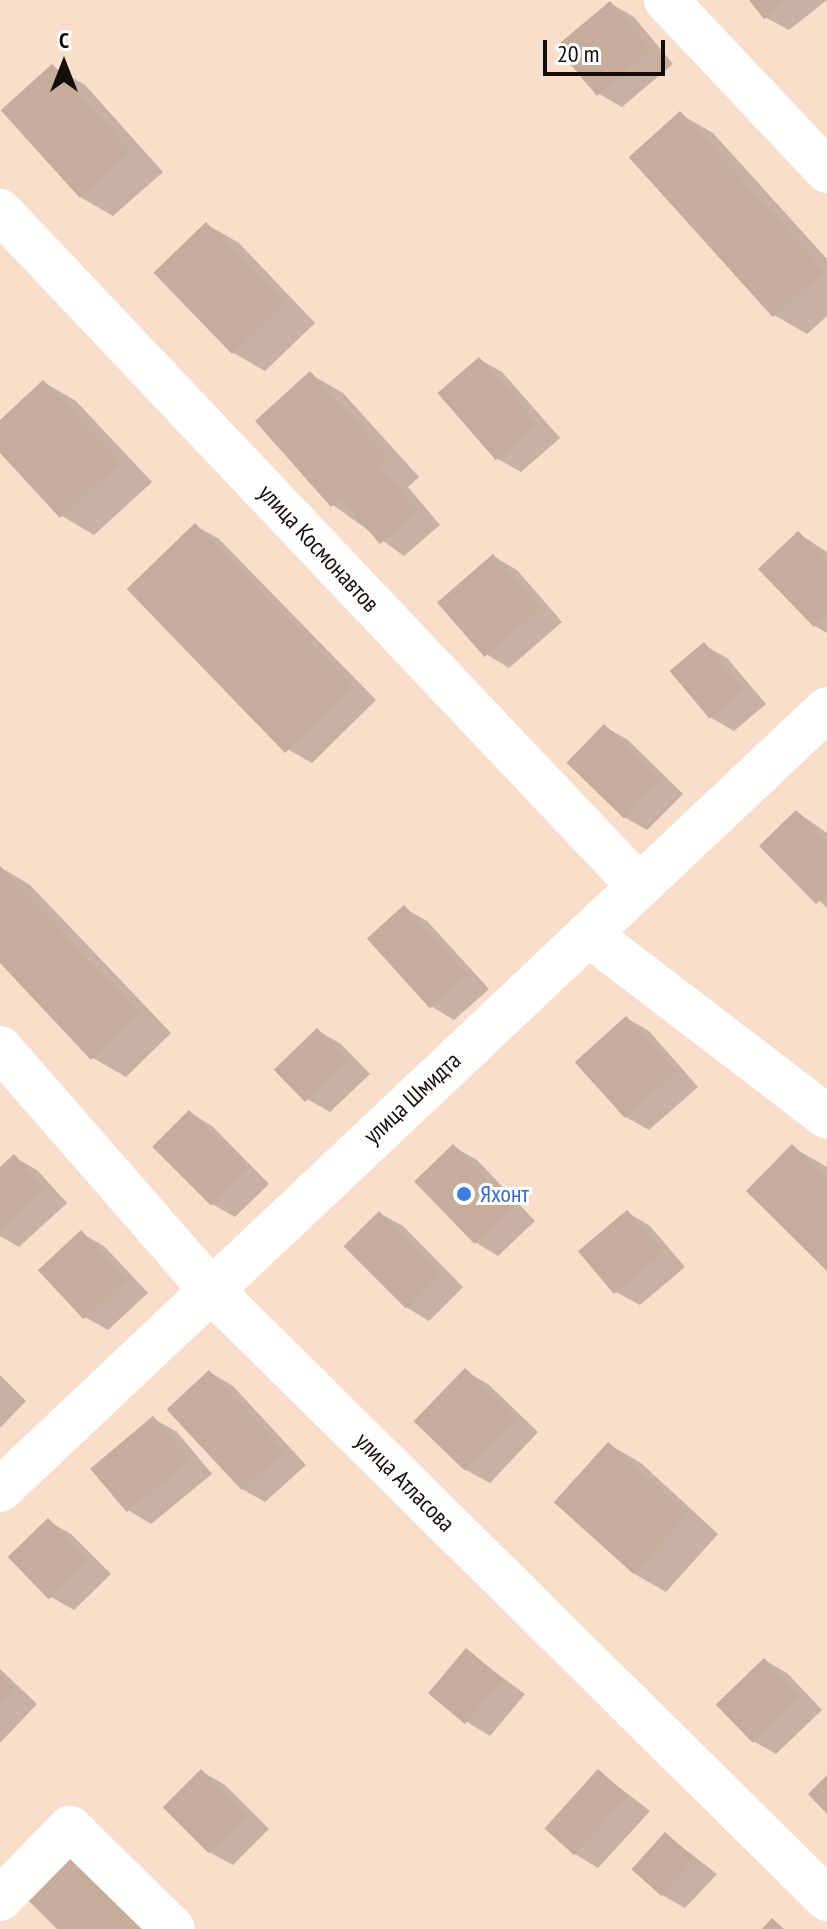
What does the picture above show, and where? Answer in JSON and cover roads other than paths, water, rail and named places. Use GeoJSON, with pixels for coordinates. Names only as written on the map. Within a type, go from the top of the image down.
{"type":"FeatureCollection","features":[{"type":"Feature","properties":{"kind":"street"},"geometry":{"type":"LineString","coordinates":[[666,0],[827,171]]}},
{"type":"Feature","properties":{"kind":"street","name":"улица Космонавтов"},"geometry":{"type":"LineString","coordinates":[[0,211],[639,886]]}},
{"type":"Feature","properties":{"kind":"street","name":"улица Шмидта"},"geometry":{"type":"LineString","coordinates":[[0,1490],[827,709]]}},
{"type":"Feature","properties":{"kind":"street"},"geometry":{"type":"LineString","coordinates":[[588,934],[827,1117]]}},
{"type":"Feature","properties":{"kind":"street","name":"улица Атласова"},"geometry":{"type":"LineString","coordinates":[[0,1048],[210,1289],[827,1899]]}},
{"type":"Feature","properties":{"kind":"street"},"geometry":{"type":"LineString","coordinates":[[0,1899],[70,1828],[173,1929]]}},
{"type":"Feature","properties":{"kind":"place","name":"Яхонт"},"geometry":{"type":"Point","coordinates":[464,1194]}}]}
